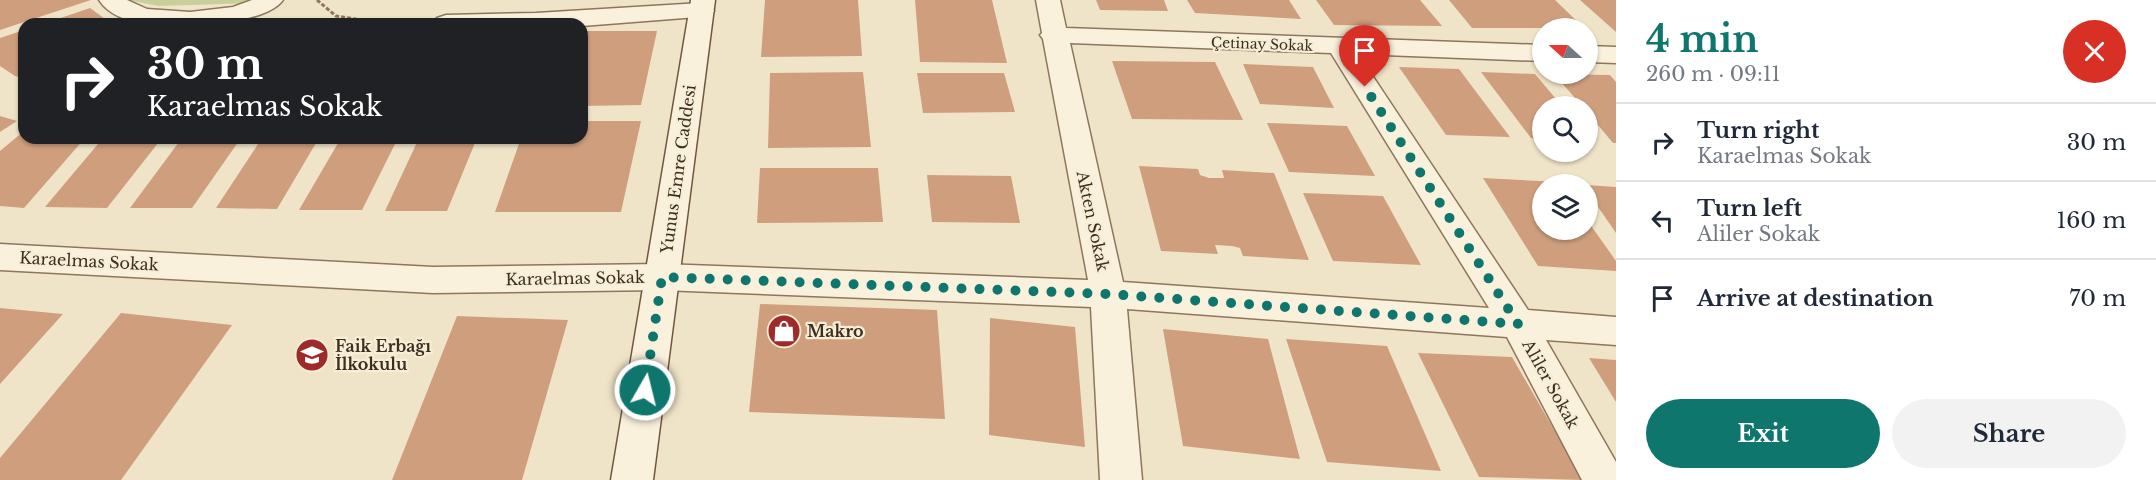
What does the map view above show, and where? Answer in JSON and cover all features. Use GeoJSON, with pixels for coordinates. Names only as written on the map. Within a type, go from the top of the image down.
{"type":"FeatureCollection","features":[{"type":"Feature","properties":{"kind":"street"},"geometry":{"type":"LineString","coordinates":[[111,0],[117,6],[138,15],[171,18]]}},
{"type":"Feature","properties":{"kind":"street"},"geometry":{"type":"LineString","coordinates":[[194,18],[241,14],[271,0]]}},
{"type":"Feature","properties":{"kind":"street","name":"Akten Sokak"},"geometry":{"type":"LineString","coordinates":[[1048,0],[1053,35],[1108,294],[1121,480]]}},
{"type":"Feature","properties":{"kind":"street"},"geometry":{"type":"LineString","coordinates":[[569,18],[702,6]]}},
{"type":"Feature","properties":{"kind":"street","name":"Yunus Emre Caddesi"},"geometry":{"type":"LineString","coordinates":[[632,480],[702,6]]}},
{"type":"Feature","properties":{"kind":"street","name":"Çetinay Sokak"},"geometry":{"type":"LineString","coordinates":[[1053,35],[1532,53]]}},
{"type":"Feature","properties":{"kind":"street","name":"Aliler Sokak"},"geometry":{"type":"LineString","coordinates":[[1340,47],[1518,324],[1604,480]]}},
{"type":"Feature","properties":{"kind":"street"},"geometry":{"type":"LineString","coordinates":[[1598,54],[1616,55]]}},
{"type":"Feature","properties":{"kind":"street","name":"Karaelmas Sokak"},"geometry":{"type":"LineString","coordinates":[[1,258],[433,280],[662,277],[1108,294],[1616,331]]}},
{"type":"Feature","properties":{"kind":"path"},"geometry":{"type":"LineString","coordinates":[[317,0],[336,16],[349,18]]}},
{"type":"Feature","properties":{"kind":"green space"},"geometry":{"type":"Polygon","coordinates":[[[127,0],[262,0],[256,3],[159,6],[127,0]]]}},
{"type":"Feature","properties":{"kind":"building"},"geometry":{"type":"Polygon","coordinates":[[[0,0],[91,0],[36,18],[18,18],[18,24],[0,30],[0,0]]]}},
{"type":"Feature","properties":{"kind":"building"},"geometry":{"type":"Polygon","coordinates":[[[765,0],[858,0],[862,56],[761,57],[765,0]]]}},
{"type":"Feature","properties":{"kind":"building"},"geometry":{"type":"Polygon","coordinates":[[[915,0],[992,0],[1007,63],[920,62],[915,0]]]}},
{"type":"Feature","properties":{"kind":"building"},"geometry":{"type":"Polygon","coordinates":[[[1096,0],[1164,0],[1168,11],[1100,10],[1096,0]]]}},
{"type":"Feature","properties":{"kind":"building"},"geometry":{"type":"Polygon","coordinates":[[[1187,0],[1289,0],[1301,19],[1195,13],[1187,0]]]}},
{"type":"Feature","properties":{"kind":"building"},"geometry":{"type":"Polygon","coordinates":[[[1316,0],[1420,0],[1442,26],[1334,25],[1316,0]]]}},
{"type":"Feature","properties":{"kind":"building"},"geometry":{"type":"Polygon","coordinates":[[[1449,0],[1555,0],[1574,18],[1532,18],[1532,28],[1472,28],[1449,0]]]}},
{"type":"Feature","properties":{"kind":"building"},"geometry":{"type":"Polygon","coordinates":[[[1580,0],[1616,0],[1616,32],[1580,0]]]}},
{"type":"Feature","properties":{"kind":"building"},"geometry":{"type":"Polygon","coordinates":[[[90,8],[104,18],[61,18],[90,8]]]}},
{"type":"Feature","properties":{"kind":"building"},"geometry":{"type":"Polygon","coordinates":[[[588,31],[657,31],[641,105],[588,106],[588,31]]]}},
{"type":"Feature","properties":{"kind":"building"},"geometry":{"type":"Polygon","coordinates":[[[18,32],[18,77],[0,66],[0,38],[18,32]]]}},
{"type":"Feature","properties":{"kind":"building"},"geometry":{"type":"Polygon","coordinates":[[[1112,61],[1215,62],[1243,120],[1132,119],[1112,61]]]}},
{"type":"Feature","properties":{"kind":"building"},"geometry":{"type":"Polygon","coordinates":[[[1243,64],[1313,67],[1334,108],[1260,104],[1243,64]]]}},
{"type":"Feature","properties":{"kind":"building"},"geometry":{"type":"Polygon","coordinates":[[[1399,67],[1459,69],[1510,137],[1446,135],[1399,67]]]}},
{"type":"Feature","properties":{"kind":"building"},"geometry":{"type":"Polygon","coordinates":[[[863,72],[871,147],[768,148],[770,73],[863,72]]]}},
{"type":"Feature","properties":{"kind":"building"},"geometry":{"type":"Polygon","coordinates":[[[1481,72],[1532,74],[1532,84],[1543,84],[1554,96],[1532,96],[1531,138],[1481,72]]]}},
{"type":"Feature","properties":{"kind":"building"},"geometry":{"type":"Polygon","coordinates":[[[917,73],[1004,73],[1015,112],[923,113],[917,73]]]}},
{"type":"Feature","properties":{"kind":"building"},"geometry":{"type":"Polygon","coordinates":[[[1598,75],[1610,75],[1616,82],[1616,143],[1613,143],[1598,125],[1598,96],[1573,96],[1563,84],[1598,84],[1598,75]]]}},
{"type":"Feature","properties":{"kind":"building"},"geometry":{"type":"Polygon","coordinates":[[[0,116],[17,121],[0,132],[0,116]]]}},
{"type":"Feature","properties":{"kind":"building"},"geometry":{"type":"Polygon","coordinates":[[[588,121],[641,121],[621,212],[495,212],[519,144],[588,144],[588,121]]]}},
{"type":"Feature","properties":{"kind":"building"},"geometry":{"type":"Polygon","coordinates":[[[1267,123],[1347,126],[1375,176],[1289,172],[1267,123]]]}},
{"type":"Feature","properties":{"kind":"building"},"geometry":{"type":"Polygon","coordinates":[[[18,136],[18,144],[80,144],[24,208],[0,206],[0,151],[18,136]]]}},
{"type":"Feature","properties":{"kind":"building"},"geometry":{"type":"Polygon","coordinates":[[[98,144],[157,144],[107,208],[45,207],[98,144]]]}},
{"type":"Feature","properties":{"kind":"building"},"geometry":{"type":"Polygon","coordinates":[[[178,144],[237,144],[192,208],[130,208],[178,144]]]}},
{"type":"Feature","properties":{"kind":"building"},"geometry":{"type":"Polygon","coordinates":[[[258,144],[315,144],[277,209],[216,208],[258,144]]]}},
{"type":"Feature","properties":{"kind":"building"},"geometry":{"type":"Polygon","coordinates":[[[338,144],[395,144],[362,210],[299,210],[338,144]]]}},
{"type":"Feature","properties":{"kind":"building"},"geometry":{"type":"Polygon","coordinates":[[[416,144],[475,144],[447,211],[385,211],[416,144]]]}},
{"type":"Feature","properties":{"kind":"building"},"geometry":{"type":"Polygon","coordinates":[[[1139,166],[1198,169],[1200,175],[1209,178],[1224,178],[1222,170],[1274,173],[1309,260],[1243,256],[1240,248],[1232,246],[1215,245],[1218,254],[1161,251],[1139,166]]]}},
{"type":"Feature","properties":{"kind":"building"},"geometry":{"type":"Polygon","coordinates":[[[760,168],[878,168],[883,222],[757,223],[760,168]]]}},
{"type":"Feature","properties":{"kind":"building"},"geometry":{"type":"Polygon","coordinates":[[[927,175],[1011,176],[1020,223],[932,222],[927,175]]]}},
{"type":"Feature","properties":{"kind":"building"},"geometry":{"type":"Polygon","coordinates":[[[1483,178],[1532,181],[1532,240],[1598,240],[1598,236],[1616,261],[1616,271],[1538,266],[1483,178]]]}},
{"type":"Feature","properties":{"kind":"building"},"geometry":{"type":"Polygon","coordinates":[[[1598,186],[1616,187],[1616,233],[1598,207],[1598,186]]]}},
{"type":"Feature","properties":{"kind":"building"},"geometry":{"type":"Polygon","coordinates":[[[1303,193],[1383,196],[1421,265],[1333,261],[1303,193]]]}},
{"type":"Feature","properties":{"kind":"building"},"geometry":{"type":"Polygon","coordinates":[[[760,304],[937,310],[945,419],[749,412],[760,304]]]}},
{"type":"Feature","properties":{"kind":"building"},"geometry":{"type":"Polygon","coordinates":[[[0,308],[63,314],[0,384],[0,308]]]}},
{"type":"Feature","properties":{"kind":"building"},"geometry":{"type":"Polygon","coordinates":[[[121,313],[232,325],[121,480],[0,480],[0,458],[121,313]]]}},
{"type":"Feature","properties":{"kind":"building"},"geometry":{"type":"Polygon","coordinates":[[[457,316],[568,320],[522,480],[392,480],[457,316]]]}},
{"type":"Feature","properties":{"kind":"building"},"geometry":{"type":"Polygon","coordinates":[[[990,318],[1075,327],[1085,447],[989,435],[990,318]]]}},
{"type":"Feature","properties":{"kind":"building"},"geometry":{"type":"Polygon","coordinates":[[[1163,329],[1268,339],[1300,459],[1183,446],[1163,329]]]}},
{"type":"Feature","properties":{"kind":"building"},"geometry":{"type":"Polygon","coordinates":[[[1286,339],[1387,346],[1441,471],[1327,462],[1286,339]]]}},
{"type":"Feature","properties":{"kind":"building"},"geometry":{"type":"Polygon","coordinates":[[[1418,353],[1512,357],[1583,480],[1479,477],[1418,353]]]}},
{"type":"Feature","properties":{"kind":"building"},"geometry":{"type":"Polygon","coordinates":[[[1589,358],[1616,360],[1616,402],[1589,358]]]}},
{"type":"Feature","properties":{"kind":"place","name":"Makro"},"geometry":{"type":"Point","coordinates":[784,331]}},
{"type":"Feature","properties":{"kind":"place","name":"Faik Erbağı İlkokulu"},"geometry":{"type":"Point","coordinates":[312,355]}},
{"type":"Feature","properties":{"kind":"route"},"geometry":{"type":"LineString","coordinates":[[645,390],[662,277],[1108,294],[1518,324],[1365,87]]}}]}
